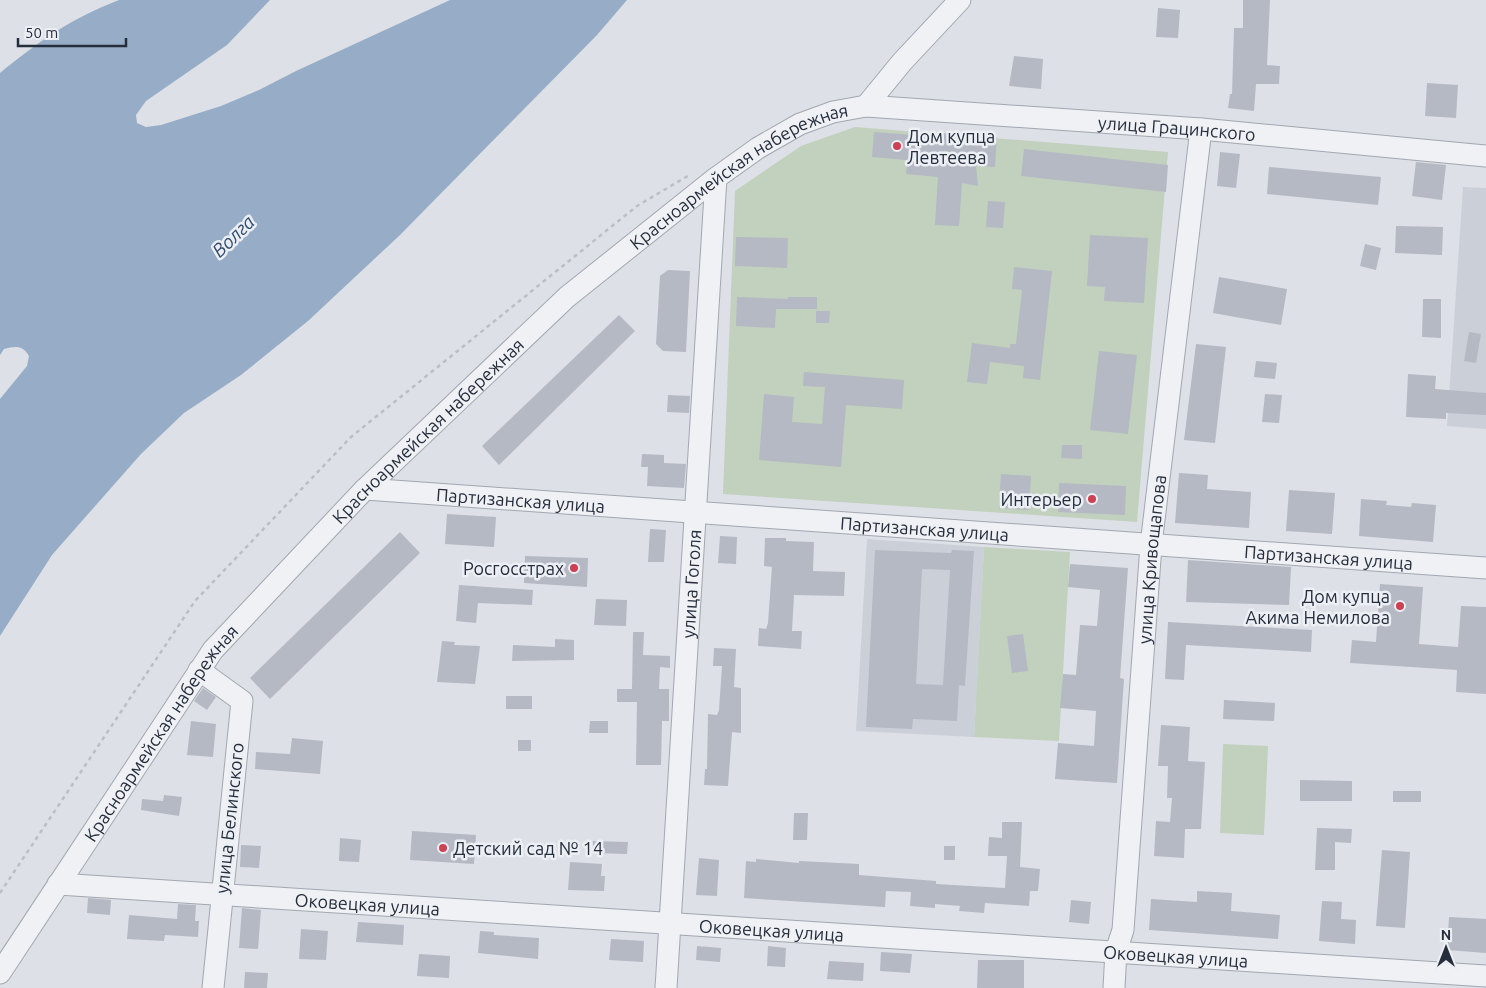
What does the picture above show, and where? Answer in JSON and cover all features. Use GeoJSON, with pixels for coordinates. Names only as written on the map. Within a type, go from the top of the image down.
{"type":"FeatureCollection","features":[{"type":"Feature","properties":{"kind":"street","name":"Красноармейская набережная"},"geometry":{"type":"LineString","coordinates":[[0,973],[213,650],[365,490],[567,297],[716,178],[758,148],[800,124],[833,112],[866,106],[879,88],[960,0]]}},
{"type":"Feature","properties":{"kind":"street","name":"улица Грацинского"},"geometry":{"type":"LineString","coordinates":[[866,106],[1201,130],[1486,156]]}},
{"type":"Feature","properties":{"kind":"street","name":"улица Кривощапова"},"geometry":{"type":"LineString","coordinates":[[1114,988],[1116,951],[1123,930],[1151,544],[1201,130]]}},
{"type":"Feature","properties":{"kind":"street","name":"улица Гоголя"},"geometry":{"type":"LineString","coordinates":[[666,988],[697,513],[716,178]]}},
{"type":"Feature","properties":{"kind":"street","name":"Партизанская улица"},"geometry":{"type":"LineString","coordinates":[[365,490],[1486,568]]}},
{"type":"Feature","properties":{"kind":"street","name":"улица Белинского"},"geometry":{"type":"LineString","coordinates":[[200,670],[242,701],[213,988]]}},
{"type":"Feature","properties":{"kind":"street","name":"Оковецкая улица"},"geometry":{"type":"LineString","coordinates":[[58,884],[1486,976]]}},
{"type":"Feature","properties":{"kind":"shaded area"},"geometry":{"type":"Polygon","coordinates":[[[1463,187],[1486,188],[1486,429],[1447,426],[1463,187]]]}},
{"type":"Feature","properties":{"kind":"shaded area"},"geometry":{"type":"Polygon","coordinates":[[[867,539],[984,547],[974,737],[856,731],[867,539]]]}},
{"type":"Feature","properties":{"kind":"green space"},"geometry":{"type":"Polygon","coordinates":[[[855,127],[1168,152],[1137,522],[723,494],[735,191],[801,146],[855,127]]]}},
{"type":"Feature","properties":{"kind":"green space"},"geometry":{"type":"Polygon","coordinates":[[[984,547],[1070,552],[1059,741],[974,737],[984,547]]]}},
{"type":"Feature","properties":{"kind":"green space"},"geometry":{"type":"Polygon","coordinates":[[[1223,744],[1268,746],[1264,835],[1220,833],[1223,744]]]}},
{"type":"Feature","properties":{"kind":"water","name":"Волга"},"geometry":{"type":"Polygon","coordinates":[[[119,0],[270,0],[227,45],[146,101],[136,115],[137,123],[146,127],[161,125],[221,106],[450,0],[627,0],[597,35],[400,235],[308,321],[241,375],[184,413],[141,454],[52,555],[0,636],[0,399],[27,366],[29,356],[21,348],[15,347],[4,349],[0,355],[0,73],[56,31],[86,14],[119,0]]]}},
{"type":"Feature","properties":{"kind":"building"},"geometry":{"type":"Polygon","coordinates":[[[1243,0],[1270,0],[1267,65],[1280,66],[1279,84],[1256,84],[1254,111],[1228,108],[1230,94],[1232,94],[1234,28],[1243,28],[1243,0]]]}},
{"type":"Feature","properties":{"kind":"building"},"geometry":{"type":"Polygon","coordinates":[[[1158,8],[1180,10],[1178,38],[1156,37],[1158,8]]]}},
{"type":"Feature","properties":{"kind":"building"},"geometry":{"type":"Polygon","coordinates":[[[1014,56],[1043,59],[1041,89],[1009,86],[1014,56]]]}},
{"type":"Feature","properties":{"kind":"building"},"geometry":{"type":"Polygon","coordinates":[[[1427,83],[1458,85],[1456,118],[1425,116],[1427,83]]]}},
{"type":"Feature","properties":{"kind":"building"},"geometry":{"type":"Polygon","coordinates":[[[874,132],[941,137],[941,133],[997,137],[995,167],[976,166],[978,186],[962,183],[959,226],[935,225],[938,177],[906,174],[907,160],[872,157],[874,132]]]}},
{"type":"Feature","properties":{"kind":"building"},"geometry":{"type":"Polygon","coordinates":[[[1024,149],[1168,165],[1166,192],[1021,176],[1024,149]]]}},
{"type":"Feature","properties":{"kind":"building"},"geometry":{"type":"Polygon","coordinates":[[[1220,152],[1240,154],[1236,188],[1217,186],[1220,152]]]}},
{"type":"Feature","properties":{"kind":"building"},"geometry":{"type":"Polygon","coordinates":[[[1416,162],[1446,165],[1442,200],[1412,196],[1416,162]]]}},
{"type":"Feature","properties":{"kind":"building"},"geometry":{"type":"Polygon","coordinates":[[[1269,167],[1381,177],[1378,205],[1267,194],[1269,167]]]}},
{"type":"Feature","properties":{"kind":"building"},"geometry":{"type":"Polygon","coordinates":[[[988,201],[1005,202],[1003,228],[986,227],[988,201]]]}},
{"type":"Feature","properties":{"kind":"building"},"geometry":{"type":"Polygon","coordinates":[[[1396,226],[1443,227],[1442,255],[1395,253],[1396,226]]]}},
{"type":"Feature","properties":{"kind":"building"},"geometry":{"type":"Polygon","coordinates":[[[1090,235],[1148,238],[1144,303],[1104,301],[1105,287],[1087,286],[1090,235]]]}},
{"type":"Feature","properties":{"kind":"building"},"geometry":{"type":"Polygon","coordinates":[[[736,237],[788,238],[787,268],[735,266],[736,237]]]}},
{"type":"Feature","properties":{"kind":"building"},"geometry":{"type":"Polygon","coordinates":[[[1365,244],[1381,248],[1376,270],[1360,266],[1365,244]]]}},
{"type":"Feature","properties":{"kind":"building"},"geometry":{"type":"Polygon","coordinates":[[[1014,267],[1052,271],[1040,380],[1023,378],[1024,366],[990,362],[987,384],[967,382],[972,343],[1010,348],[1010,344],[1016,344],[1022,290],[1012,289],[1014,267]]]}},
{"type":"Feature","properties":{"kind":"building"},"geometry":{"type":"Polygon","coordinates":[[[668,270],[690,271],[686,352],[663,351],[656,344],[660,276],[668,270]]]}},
{"type":"Feature","properties":{"kind":"building"},"geometry":{"type":"Polygon","coordinates":[[[1219,277],[1287,289],[1281,325],[1213,313],[1219,277]]]}},
{"type":"Feature","properties":{"kind":"building"},"geometry":{"type":"Polygon","coordinates":[[[737,297],[788,299],[788,297],[817,297],[817,309],[776,309],[775,328],[736,326],[737,297]]]}},
{"type":"Feature","properties":{"kind":"building"},"geometry":{"type":"Polygon","coordinates":[[[1423,299],[1441,299],[1441,338],[1422,337],[1423,299]]]}},
{"type":"Feature","properties":{"kind":"building"},"geometry":{"type":"Polygon","coordinates":[[[816,311],[830,311],[829,323],[816,323],[816,311]]]}},
{"type":"Feature","properties":{"kind":"building"},"geometry":{"type":"Polygon","coordinates":[[[619,315],[635,331],[499,465],[482,446],[619,315]]]}},
{"type":"Feature","properties":{"kind":"building"},"geometry":{"type":"Polygon","coordinates":[[[1469,332],[1481,334],[1476,363],[1464,361],[1469,332]]]}},
{"type":"Feature","properties":{"kind":"building"},"geometry":{"type":"Polygon","coordinates":[[[1196,344],[1226,347],[1215,443],[1184,440],[1196,344]]]}},
{"type":"Feature","properties":{"kind":"building"},"geometry":{"type":"Polygon","coordinates":[[[1099,351],[1137,355],[1128,434],[1090,430],[1099,351]]]}},
{"type":"Feature","properties":{"kind":"building"},"geometry":{"type":"Polygon","coordinates":[[[1256,361],[1277,363],[1275,379],[1254,377],[1256,361]]]}},
{"type":"Feature","properties":{"kind":"building"},"geometry":{"type":"Polygon","coordinates":[[[804,372],[904,380],[902,409],[846,405],[841,467],[759,460],[764,394],[794,397],[792,422],[822,424],[825,387],[803,386],[804,372]]]}},
{"type":"Feature","properties":{"kind":"building"},"geometry":{"type":"Polygon","coordinates":[[[1408,374],[1436,376],[1435,389],[1486,393],[1486,415],[1446,413],[1446,419],[1406,417],[1408,374]]]}},
{"type":"Feature","properties":{"kind":"building"},"geometry":{"type":"Polygon","coordinates":[[[1265,394],[1282,395],[1279,423],[1262,422],[1265,394]]]}},
{"type":"Feature","properties":{"kind":"building"},"geometry":{"type":"Polygon","coordinates":[[[668,395],[690,396],[689,413],[667,412],[668,395]]]}},
{"type":"Feature","properties":{"kind":"building"},"geometry":{"type":"Polygon","coordinates":[[[1062,445],[1082,445],[1082,459],[1061,458],[1062,445]]]}},
{"type":"Feature","properties":{"kind":"building"},"geometry":{"type":"Polygon","coordinates":[[[642,454],[664,455],[664,463],[686,464],[684,488],[647,486],[648,467],[641,467],[642,454]]]}},
{"type":"Feature","properties":{"kind":"building"},"geometry":{"type":"Polygon","coordinates":[[[1179,473],[1208,475],[1207,489],[1251,492],[1249,528],[1175,523],[1179,473]]]}},
{"type":"Feature","properties":{"kind":"building"},"geometry":{"type":"Polygon","coordinates":[[[1001,474],[1031,476],[1029,510],[999,508],[1001,474]]]}},
{"type":"Feature","properties":{"kind":"building","name":"Интерьер"},"geometry":{"type":"Polygon","coordinates":[[[1059,483],[1126,486],[1125,515],[1058,512],[1059,483]]]}},
{"type":"Feature","properties":{"kind":"building"},"geometry":{"type":"Polygon","coordinates":[[[1289,490],[1335,493],[1332,534],[1286,531],[1289,490]]]}},
{"type":"Feature","properties":{"kind":"building"},"geometry":{"type":"Polygon","coordinates":[[[1361,499],[1387,501],[1386,505],[1411,507],[1412,503],[1436,505],[1433,542],[1359,536],[1361,499]]]}},
{"type":"Feature","properties":{"kind":"building"},"geometry":{"type":"Polygon","coordinates":[[[447,514],[496,517],[494,547],[445,544],[447,514]]]}},
{"type":"Feature","properties":{"kind":"building"},"geometry":{"type":"Polygon","coordinates":[[[650,529],[666,530],[664,562],[648,562],[650,529]]]}},
{"type":"Feature","properties":{"kind":"building"},"geometry":{"type":"Polygon","coordinates":[[[400,532],[420,553],[270,699],[250,678],[400,532]]]}},
{"type":"Feature","properties":{"kind":"building"},"geometry":{"type":"Polygon","coordinates":[[[720,536],[737,537],[736,564],[718,563],[720,536]]]}},
{"type":"Feature","properties":{"kind":"building"},"geometry":{"type":"Polygon","coordinates":[[[765,538],[786,538],[786,541],[814,542],[813,571],[845,572],[844,596],[794,595],[792,631],[802,631],[801,649],[758,646],[759,628],[766,629],[768,623],[772,567],[764,566],[765,538]]]}},
{"type":"Feature","properties":{"kind":"building"},"geometry":{"type":"Polygon","coordinates":[[[875,550],[951,553],[952,550],[974,551],[965,686],[959,685],[957,721],[913,719],[912,729],[866,727],[875,550]],[[922,569],[916,684],[943,685],[950,570],[922,569]]]}},
{"type":"Feature","properties":{"kind":"building"},"geometry":{"type":"Polygon","coordinates":[[[525,556],[588,558],[587,587],[524,583],[525,556]]]}},
{"type":"Feature","properties":{"kind":"building"},"geometry":{"type":"Polygon","coordinates":[[[1188,560],[1291,567],[1289,605],[1186,602],[1188,560]]]}},
{"type":"Feature","properties":{"kind":"building"},"geometry":{"type":"Polygon","coordinates":[[[1070,564],[1128,568],[1120,678],[1124,679],[1117,783],[1055,779],[1058,743],[1094,746],[1096,711],[1060,708],[1063,674],[1076,675],[1080,625],[1097,626],[1100,590],[1068,587],[1070,564]]]}},
{"type":"Feature","properties":{"kind":"building"},"geometry":{"type":"Polygon","coordinates":[[[1380,584],[1423,587],[1419,644],[1458,647],[1461,606],[1486,607],[1486,694],[1456,692],[1457,670],[1350,663],[1352,640],[1376,642],[1380,584]]]}},
{"type":"Feature","properties":{"kind":"building"},"geometry":{"type":"Polygon","coordinates":[[[459,585],[533,590],[532,605],[478,603],[476,623],[456,621],[459,585]]]}},
{"type":"Feature","properties":{"kind":"building"},"geometry":{"type":"Polygon","coordinates":[[[596,599],[627,600],[626,626],[594,625],[596,599]]]}},
{"type":"Feature","properties":{"kind":"building"},"geometry":{"type":"Polygon","coordinates":[[[1168,622],[1312,630],[1311,652],[1186,645],[1184,680],[1165,679],[1168,622]]]}},
{"type":"Feature","properties":{"kind":"building"},"geometry":{"type":"Polygon","coordinates":[[[633,632],[644,632],[643,655],[670,656],[670,668],[660,667],[659,689],[669,689],[669,721],[662,721],[661,765],[636,765],[637,702],[617,702],[617,689],[632,689],[633,632]]]}},
{"type":"Feature","properties":{"kind":"building"},"geometry":{"type":"Polygon","coordinates":[[[1023,634],[1028,671],[1012,673],[1007,636],[1023,634]]]}},
{"type":"Feature","properties":{"kind":"building"},"geometry":{"type":"Polygon","coordinates":[[[555,639],[574,640],[574,660],[512,661],[513,645],[555,647],[555,639]]]}},
{"type":"Feature","properties":{"kind":"building"},"geometry":{"type":"Polygon","coordinates":[[[442,641],[455,642],[454,645],[480,646],[475,684],[437,682],[442,641]]]}},
{"type":"Feature","properties":{"kind":"building"},"geometry":{"type":"Polygon","coordinates":[[[714,648],[736,649],[734,687],[741,688],[741,733],[732,732],[728,786],[704,785],[705,769],[707,769],[708,714],[717,715],[719,710],[722,666],[713,666],[714,648]]]}},
{"type":"Feature","properties":{"kind":"building"},"geometry":{"type":"Polygon","coordinates":[[[203,688],[216,697],[207,710],[194,701],[203,688]]]}},
{"type":"Feature","properties":{"kind":"building"},"geometry":{"type":"Polygon","coordinates":[[[506,696],[532,696],[532,709],[506,709],[506,696]]]}},
{"type":"Feature","properties":{"kind":"building"},"geometry":{"type":"Polygon","coordinates":[[[1224,700],[1275,703],[1274,721],[1223,719],[1224,700]]]}},
{"type":"Feature","properties":{"kind":"building"},"geometry":{"type":"Polygon","coordinates":[[[191,721],[216,724],[213,757],[187,755],[191,721]]]}},
{"type":"Feature","properties":{"kind":"building"},"geometry":{"type":"Polygon","coordinates":[[[590,721],[608,721],[608,733],[589,733],[590,721]]]}},
{"type":"Feature","properties":{"kind":"building"},"geometry":{"type":"Polygon","coordinates":[[[1161,725],[1190,727],[1188,761],[1205,762],[1201,829],[1185,829],[1184,858],[1154,856],[1156,821],[1170,822],[1172,798],[1167,798],[1168,766],[1158,766],[1161,725]]]}},
{"type":"Feature","properties":{"kind":"building"},"geometry":{"type":"Polygon","coordinates":[[[292,738],[323,741],[320,774],[255,769],[256,752],[290,754],[292,738]]]}},
{"type":"Feature","properties":{"kind":"building"},"geometry":{"type":"Polygon","coordinates":[[[518,740],[531,740],[531,751],[518,751],[518,740]]]}},
{"type":"Feature","properties":{"kind":"building"},"geometry":{"type":"Polygon","coordinates":[[[1300,780],[1352,781],[1352,801],[1300,801],[1300,780]]]}},
{"type":"Feature","properties":{"kind":"building"},"geometry":{"type":"Polygon","coordinates":[[[1393,791],[1421,791],[1421,802],[1393,802],[1393,791]]]}},
{"type":"Feature","properties":{"kind":"building"},"geometry":{"type":"Polygon","coordinates":[[[164,795],[182,797],[179,816],[141,810],[142,799],[163,801],[164,795]]]}},
{"type":"Feature","properties":{"kind":"building"},"geometry":{"type":"Polygon","coordinates":[[[794,813],[808,813],[807,840],[793,840],[794,813]]]}},
{"type":"Feature","properties":{"kind":"building"},"geometry":{"type":"Polygon","coordinates":[[[1002,822],[1022,822],[1020,867],[1040,869],[1038,891],[1030,891],[1029,906],[985,903],[984,913],[959,911],[960,906],[935,904],[935,908],[910,906],[911,892],[886,891],[885,907],[744,898],[746,861],[756,862],[756,859],[799,863],[799,861],[859,864],[859,875],[936,881],[936,884],[1005,888],[1007,856],[988,856],[989,837],[1002,838],[1002,822]]]}},
{"type":"Feature","properties":{"kind":"building"},"geometry":{"type":"Polygon","coordinates":[[[1317,828],[1352,829],[1351,843],[1335,842],[1335,870],[1315,870],[1317,828]]]}},
{"type":"Feature","properties":{"kind":"building","name":"Детский сад № 14"},"geometry":{"type":"Polygon","coordinates":[[[412,831],[476,835],[474,864],[410,860],[412,831]]]}},
{"type":"Feature","properties":{"kind":"building"},"geometry":{"type":"Polygon","coordinates":[[[340,838],[361,840],[359,862],[339,861],[340,838]]]}},
{"type":"Feature","properties":{"kind":"building"},"geometry":{"type":"Polygon","coordinates":[[[593,841],[628,842],[627,854],[593,853],[593,841]]]}},
{"type":"Feature","properties":{"kind":"building"},"geometry":{"type":"Polygon","coordinates":[[[241,845],[261,846],[259,868],[240,867],[241,845]]]}},
{"type":"Feature","properties":{"kind":"building"},"geometry":{"type":"Polygon","coordinates":[[[944,846],[955,846],[955,860],[944,860],[944,846]]]}},
{"type":"Feature","properties":{"kind":"building"},"geometry":{"type":"Polygon","coordinates":[[[1382,850],[1410,852],[1405,928],[1376,926],[1382,850]]]}},
{"type":"Feature","properties":{"kind":"building"},"geometry":{"type":"Polygon","coordinates":[[[699,858],[719,860],[717,896],[696,895],[699,858]]]}},
{"type":"Feature","properties":{"kind":"building"},"geometry":{"type":"Polygon","coordinates":[[[570,862],[602,864],[601,876],[605,876],[604,891],[568,890],[570,862]]]}},
{"type":"Feature","properties":{"kind":"building"},"geometry":{"type":"Polygon","coordinates":[[[1197,891],[1232,893],[1231,911],[1280,915],[1278,939],[1149,930],[1151,899],[1197,902],[1197,891]]]}},
{"type":"Feature","properties":{"kind":"building"},"geometry":{"type":"Polygon","coordinates":[[[88,898],[111,900],[110,915],[87,913],[88,898]]]}},
{"type":"Feature","properties":{"kind":"building"},"geometry":{"type":"Polygon","coordinates":[[[1071,900],[1091,902],[1089,924],[1069,922],[1071,900]]]}},
{"type":"Feature","properties":{"kind":"building"},"geometry":{"type":"Polygon","coordinates":[[[1322,901],[1342,902],[1341,919],[1356,920],[1355,944],[1319,941],[1322,901]]]}},
{"type":"Feature","properties":{"kind":"building"},"geometry":{"type":"Polygon","coordinates":[[[178,904],[196,905],[195,921],[199,921],[198,937],[165,935],[164,941],[127,939],[129,915],[177,919],[178,904]]]}},
{"type":"Feature","properties":{"kind":"building"},"geometry":{"type":"Polygon","coordinates":[[[242,908],[261,910],[258,949],[239,948],[242,908]]]}},
{"type":"Feature","properties":{"kind":"building"},"geometry":{"type":"Polygon","coordinates":[[[1449,917],[1486,919],[1486,953],[1447,950],[1449,917]]]}},
{"type":"Feature","properties":{"kind":"building"},"geometry":{"type":"Polygon","coordinates":[[[358,922],[404,925],[403,945],[356,942],[358,922]]]}},
{"type":"Feature","properties":{"kind":"building"},"geometry":{"type":"Polygon","coordinates":[[[301,929],[328,931],[326,960],[299,959],[301,929]]]}},
{"type":"Feature","properties":{"kind":"building"},"geometry":{"type":"Polygon","coordinates":[[[480,931],[494,932],[494,935],[539,938],[538,959],[478,953],[480,931]]]}},
{"type":"Feature","properties":{"kind":"building"},"geometry":{"type":"Polygon","coordinates":[[[611,939],[644,941],[643,962],[609,960],[611,939]]]}},
{"type":"Feature","properties":{"kind":"building"},"geometry":{"type":"Polygon","coordinates":[[[697,946],[721,948],[720,962],[696,960],[697,946]]]}},
{"type":"Feature","properties":{"kind":"building"},"geometry":{"type":"Polygon","coordinates":[[[768,946],[786,948],[785,967],[767,966],[768,946]]]}},
{"type":"Feature","properties":{"kind":"building"},"geometry":{"type":"Polygon","coordinates":[[[881,952],[912,954],[910,973],[880,971],[881,952]]]}},
{"type":"Feature","properties":{"kind":"building"},"geometry":{"type":"Polygon","coordinates":[[[419,954],[450,956],[449,978],[417,976],[419,954]]]}},
{"type":"Feature","properties":{"kind":"building"},"geometry":{"type":"Polygon","coordinates":[[[978,960],[1024,960],[1024,988],[977,988],[978,960]]]}},
{"type":"Feature","properties":{"kind":"building"},"geometry":{"type":"Polygon","coordinates":[[[829,961],[864,963],[863,981],[827,979],[829,961]]]}},
{"type":"Feature","properties":{"kind":"building"},"geometry":{"type":"Polygon","coordinates":[[[245,972],[268,973],[267,988],[244,988],[245,972]]]}},
{"type":"Feature","properties":{"kind":"place","name":"Дом купца Левтеева"},"geometry":{"type":"Point","coordinates":[897,146]}},
{"type":"Feature","properties":{"kind":"place","name":"Интерьер"},"geometry":{"type":"Point","coordinates":[1092,499]}},
{"type":"Feature","properties":{"kind":"place","name":"Росгосстрах"},"geometry":{"type":"Point","coordinates":[574,568]}},
{"type":"Feature","properties":{"kind":"place","name":"Дом купца Акима Немилова"},"geometry":{"type":"Point","coordinates":[1400,606]}},
{"type":"Feature","properties":{"kind":"place","name":"Детский сад № 14"},"geometry":{"type":"Point","coordinates":[443,848]}}]}
